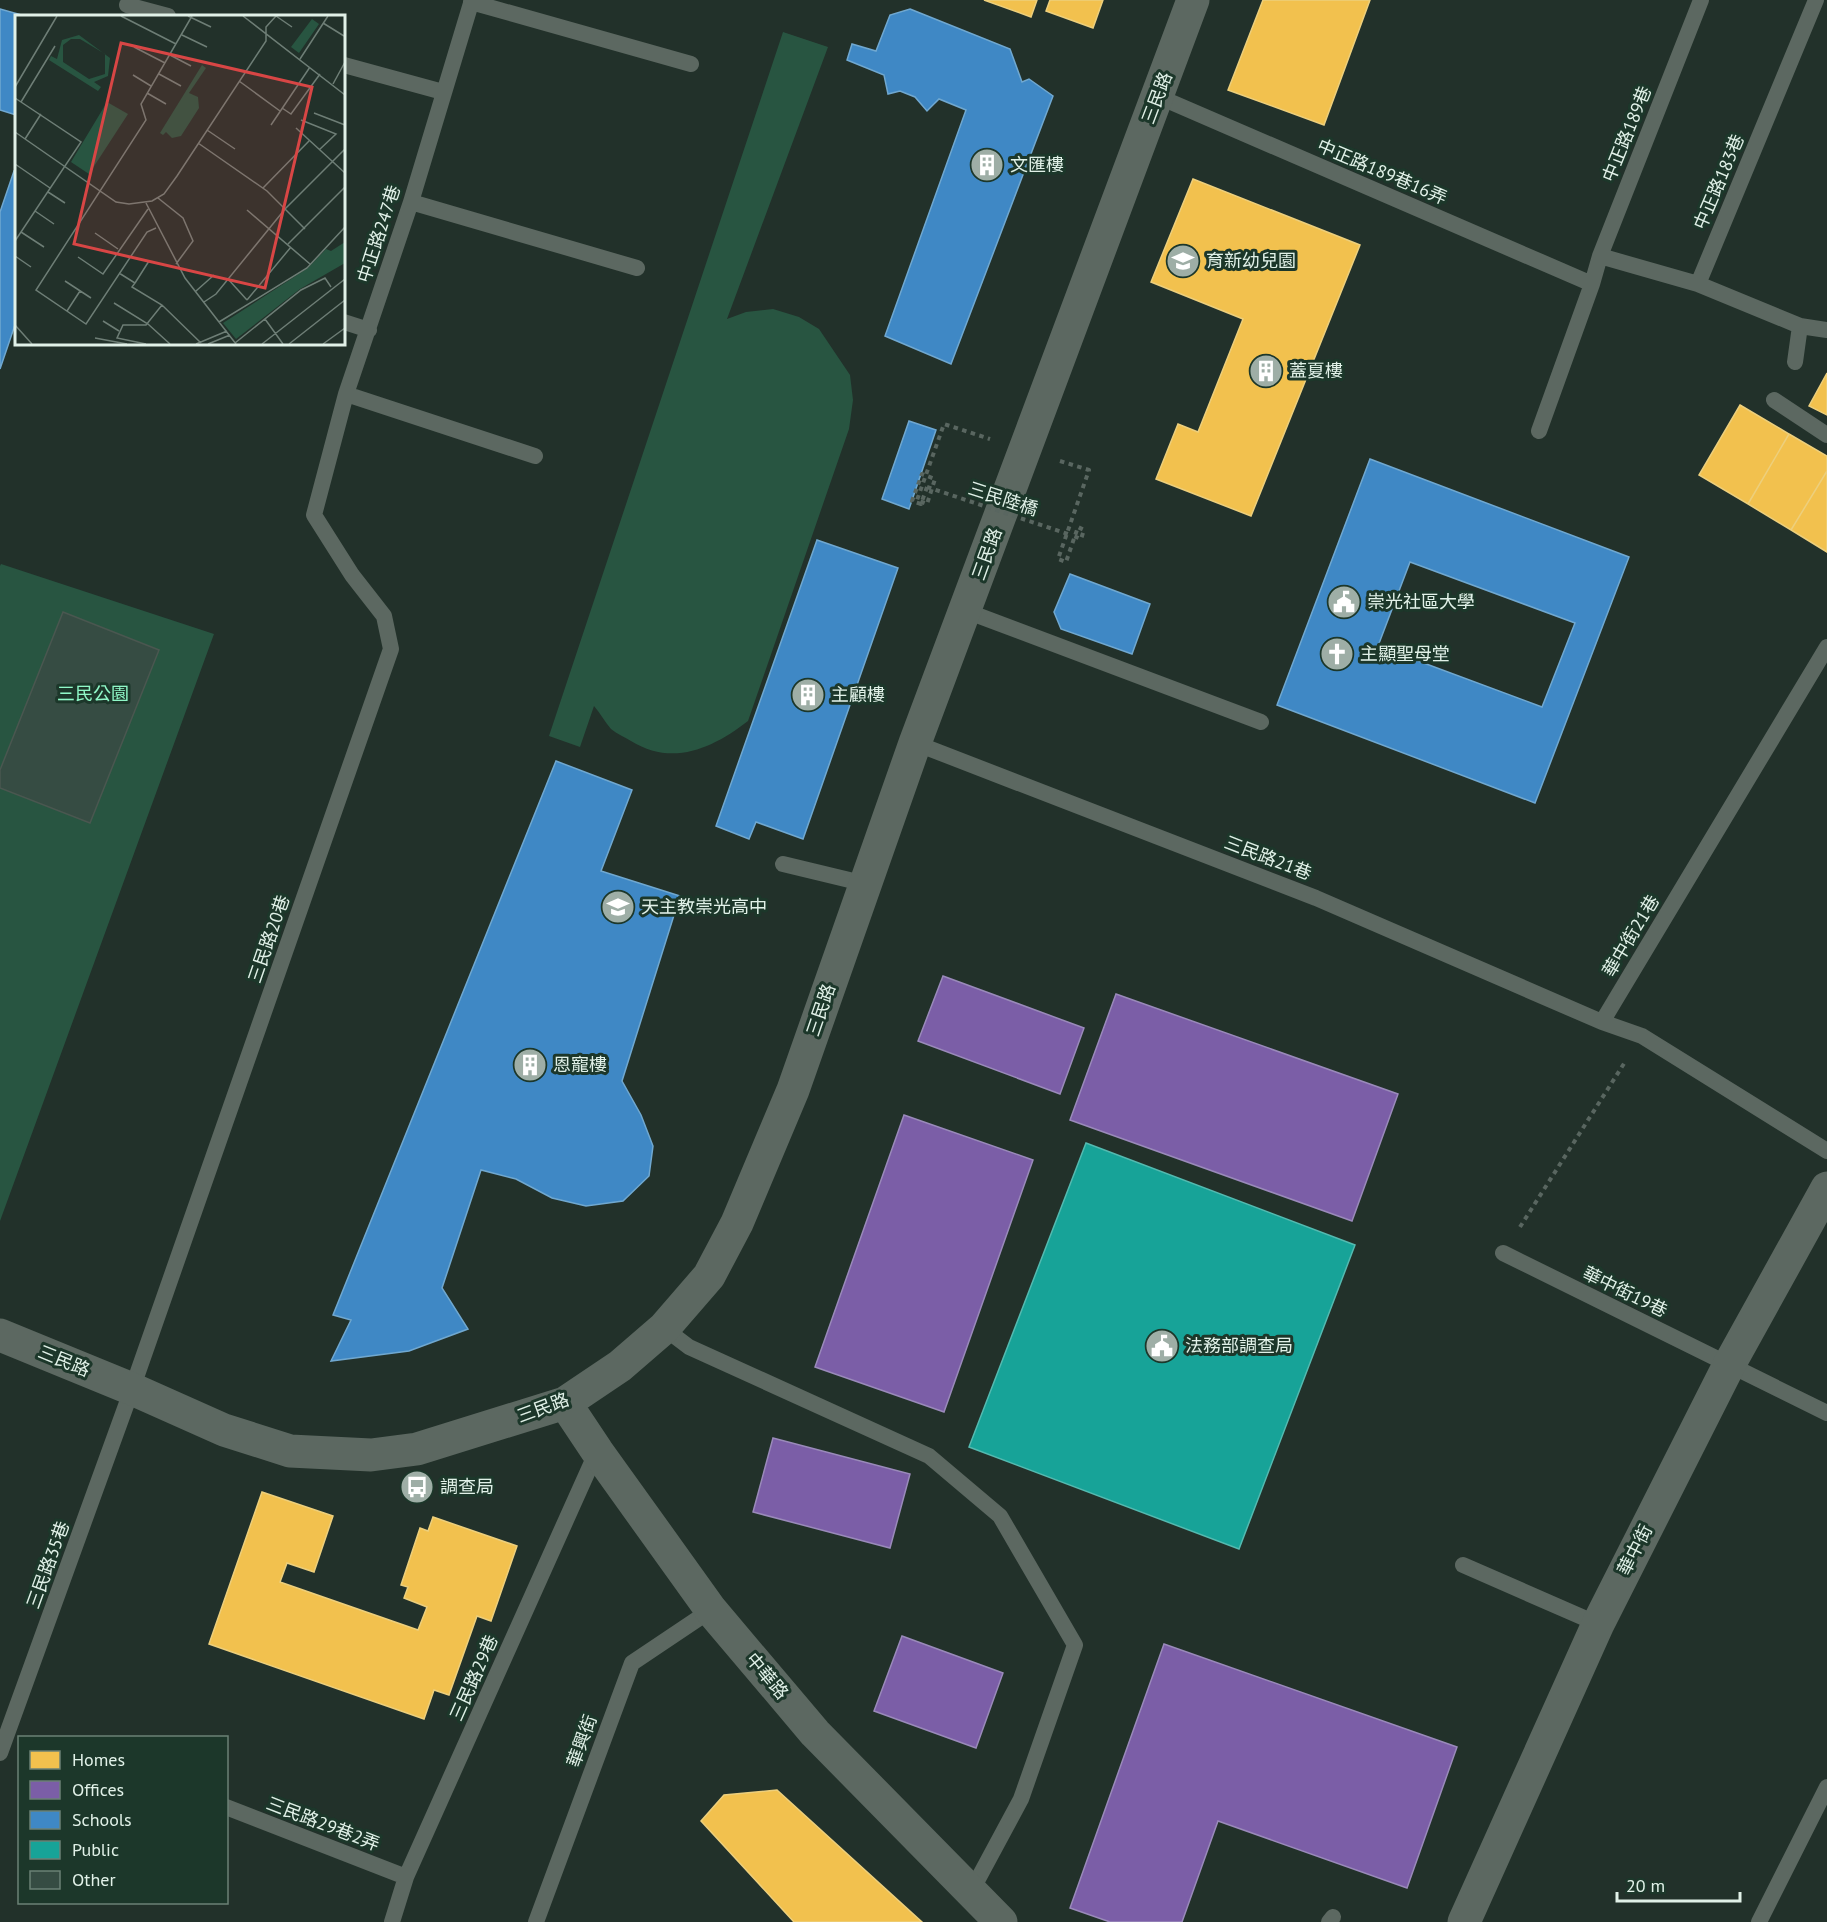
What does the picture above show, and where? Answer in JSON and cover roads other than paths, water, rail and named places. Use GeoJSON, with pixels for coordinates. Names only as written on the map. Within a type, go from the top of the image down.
{"type":"FeatureCollection","features":[{"type":"Feature","properties":{"kind":"street","name":"三民路"},"geometry":{"type":"LineString","coordinates":[[0,1335],[132,1389],[224,1430],[290,1451],[371,1455],[417,1449],[565,1403],[620,1366],[664,1328],[709,1276],[737,1223],[793,1090],[915,743],[1193,0]]}},
{"type":"Feature","properties":{"kind":"street","name":"華中街"},"geometry":{"type":"LineString","coordinates":[[1467,1921],[1598,1624],[1729,1365],[1827,1188]]}},
{"type":"Feature","properties":{"kind":"street","name":"中華路"},"geometry":{"type":"LineString","coordinates":[[565,1403],[711,1610],[815,1733],[1001,1922]]}},
{"type":"Feature","properties":{"kind":"lane","name":"中正路189巷"},"geometry":{"type":"LineString","coordinates":[[1539,431],[1600,256],[1701,0]]}},
{"type":"Feature","properties":{"kind":"lane","name":"中正路183巷"},"geometry":{"type":"LineString","coordinates":[[1698,284],[1816,0]]}},
{"type":"Feature","properties":{"kind":"lane"},"geometry":{"type":"LineString","coordinates":[[471,1],[691,64]]}},
{"type":"Feature","properties":{"kind":"lane","name":"中正路247巷"},"geometry":{"type":"LineString","coordinates":[[314,515],[346,394],[411,202],[471,1]]}},
{"type":"Feature","properties":{"kind":"lane"},"geometry":{"type":"LineString","coordinates":[[127,5],[164,15]]}},
{"type":"Feature","properties":{"kind":"lane"},"geometry":{"type":"LineString","coordinates":[[345,65],[442,92]]}},
{"type":"Feature","properties":{"kind":"lane","name":"中正路189巷16弄"},"geometry":{"type":"LineString","coordinates":[[1157,96],[1592,284]]}},
{"type":"Feature","properties":{"kind":"lane"},"geometry":{"type":"LineString","coordinates":[[411,202],[638,268]]}},
{"type":"Feature","properties":{"kind":"lane"},"geometry":{"type":"LineString","coordinates":[[1600,256],[1698,284],[1800,326],[1827,330]]}},
{"type":"Feature","properties":{"kind":"lane"},"geometry":{"type":"LineString","coordinates":[[345,322],[369,330]]}},
{"type":"Feature","properties":{"kind":"lane"},"geometry":{"type":"LineString","coordinates":[[1795,362],[1800,326]]}},
{"type":"Feature","properties":{"kind":"lane"},"geometry":{"type":"LineString","coordinates":[[346,394],[535,456]]}},
{"type":"Feature","properties":{"kind":"lane"},"geometry":{"type":"LineString","coordinates":[[1774,400],[1827,435]]}},
{"type":"Feature","properties":{"kind":"lane","name":"三民路20巷"},"geometry":{"type":"LineString","coordinates":[[132,1389],[391,649],[384,616],[352,575],[314,515]]}},
{"type":"Feature","properties":{"kind":"lane"},"geometry":{"type":"LineString","coordinates":[[966,611],[1261,722]]}},
{"type":"Feature","properties":{"kind":"lane","name":"華中街21巷"},"geometry":{"type":"LineString","coordinates":[[1602,1022],[1827,647]]}},
{"type":"Feature","properties":{"kind":"lane","name":"三民路21巷"},"geometry":{"type":"LineString","coordinates":[[915,743],[1317,898],[1602,1022]]}},
{"type":"Feature","properties":{"kind":"lane"},"geometry":{"type":"LineString","coordinates":[[783,864],[866,884]]}},
{"type":"Feature","properties":{"kind":"lane"},"geometry":{"type":"LineString","coordinates":[[1602,1022],[1642,1036],[1827,1151]]}},
{"type":"Feature","properties":{"kind":"lane","name":"華中街19巷"},"geometry":{"type":"LineString","coordinates":[[1503,1253],[1827,1413]]}},
{"type":"Feature","properties":{"kind":"lane"},"geometry":{"type":"LineString","coordinates":[[664,1328],[689,1347],[929,1456],[1000,1516],[1075,1645],[1021,1799],[971,1892]]}},
{"type":"Feature","properties":{"kind":"lane","name":"三民路35巷"},"geometry":{"type":"LineString","coordinates":[[0,1753],[132,1389]]}},
{"type":"Feature","properties":{"kind":"lane","name":"三民路29巷"},"geometry":{"type":"LineString","coordinates":[[392,1922],[406,1877],[597,1451]]}},
{"type":"Feature","properties":{"kind":"lane"},"geometry":{"type":"LineString","coordinates":[[1463,1565],[1598,1624]]}},
{"type":"Feature","properties":{"kind":"lane","name":"華興街"},"geometry":{"type":"LineString","coordinates":[[536,1922],[632,1663],[711,1610]]}},
{"type":"Feature","properties":{"kind":"lane"},"geometry":{"type":"LineString","coordinates":[[1760,1922],[1827,1787]]}},
{"type":"Feature","properties":{"kind":"lane","name":"三民路29巷2弄"},"geometry":{"type":"LineString","coordinates":[[228,1808],[406,1877]]}},
{"type":"Feature","properties":{"kind":"place","name":"文匯樓"},"geometry":{"type":"Point","coordinates":[987,165]}},
{"type":"Feature","properties":{"kind":"place","name":"育新幼兒園"},"geometry":{"type":"Point","coordinates":[1183,261]}},
{"type":"Feature","properties":{"kind":"place","name":"蓋夏樓"},"geometry":{"type":"Point","coordinates":[1266,371]}},
{"type":"Feature","properties":{"kind":"place","name":"崇光社區大學"},"geometry":{"type":"Point","coordinates":[1344,602]}},
{"type":"Feature","properties":{"kind":"place","name":"主顯聖母堂"},"geometry":{"type":"Point","coordinates":[1337,654]}},
{"type":"Feature","properties":{"kind":"place","name":"主顧樓"},"geometry":{"type":"Point","coordinates":[808,695]}},
{"type":"Feature","properties":{"kind":"place","name":"天主教崇光高中"},"geometry":{"type":"Point","coordinates":[618,907]}},
{"type":"Feature","properties":{"kind":"place","name":"恩寵樓"},"geometry":{"type":"Point","coordinates":[530,1065]}},
{"type":"Feature","properties":{"kind":"place","name":"法務部調查局"},"geometry":{"type":"Point","coordinates":[1162,1346]}},
{"type":"Feature","properties":{"kind":"place","name":"調查局"},"geometry":{"type":"Point","coordinates":[417,1487]}},
{"type":"Feature","properties":{"kind":"park label","name":"三民公園"},"geometry":{"type":"Point","coordinates":[93,694]}}]}
